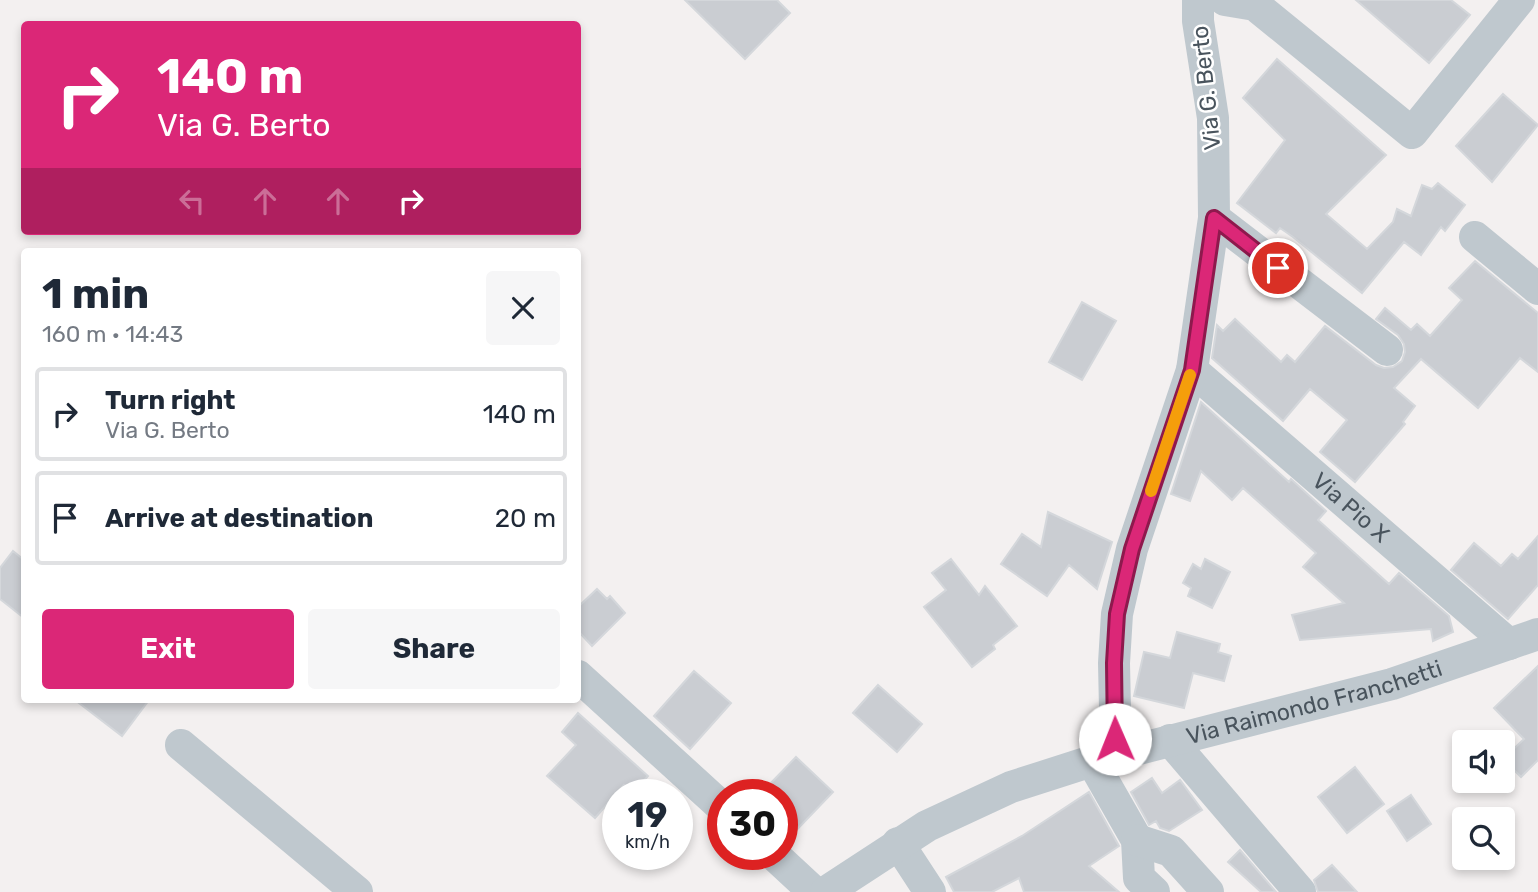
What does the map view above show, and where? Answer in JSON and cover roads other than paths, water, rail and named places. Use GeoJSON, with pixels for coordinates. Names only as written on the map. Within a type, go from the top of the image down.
{"type":"FeatureCollection","features":[{"type":"Feature","properties":{"kind":"street","name":"Via G. Berto"},"geometry":{"type":"LineString","coordinates":[[1104,758],[1117,614],[1132,549],[1192,370],[1214,218],[1213,118],[1198,21],[1198,0]]}},
{"type":"Feature","properties":{"kind":"street"},"geometry":{"type":"LineString","coordinates":[[1225,0],[1255,5],[1412,133],[1518,0]]}},
{"type":"Feature","properties":{"kind":"street"},"geometry":{"type":"LineString","coordinates":[[1214,218],[1387,350]]}},
{"type":"Feature","properties":{"kind":"street"},"geometry":{"type":"LineString","coordinates":[[1475,237],[1538,289]]}},
{"type":"Feature","properties":{"kind":"street","name":"Via Pio X"},"geometry":{"type":"LineString","coordinates":[[1192,370],[1524,639]]}},
{"type":"Feature","properties":{"kind":"street","name":"Via Raimondo Franchetti"},"geometry":{"type":"LineString","coordinates":[[826,892],[898,843],[968,805],[1011,787],[1170,740],[1392,684],[1524,639]]}},
{"type":"Feature","properties":{"kind":"street"},"geometry":{"type":"LineString","coordinates":[[581,679],[707,793]]}},
{"type":"Feature","properties":{"kind":"street"},"geometry":{"type":"LineString","coordinates":[[1170,740],[1300,892]]}},
{"type":"Feature","properties":{"kind":"street"},"geometry":{"type":"LineString","coordinates":[[181,745],[357,892]]}},
{"type":"Feature","properties":{"kind":"street"},"geometry":{"type":"LineString","coordinates":[[1104,758],[1137,840],[1139,878],[1154,892]]}},
{"type":"Feature","properties":{"kind":"street"},"geometry":{"type":"LineString","coordinates":[[1137,840],[1171,851],[1208,892]]}},
{"type":"Feature","properties":{"kind":"street"},"geometry":{"type":"LineString","coordinates":[[898,843],[930,892]]}},
{"type":"Feature","properties":{"kind":"street"},"geometry":{"type":"LineString","coordinates":[[790,870],[814,892]]}}]}
